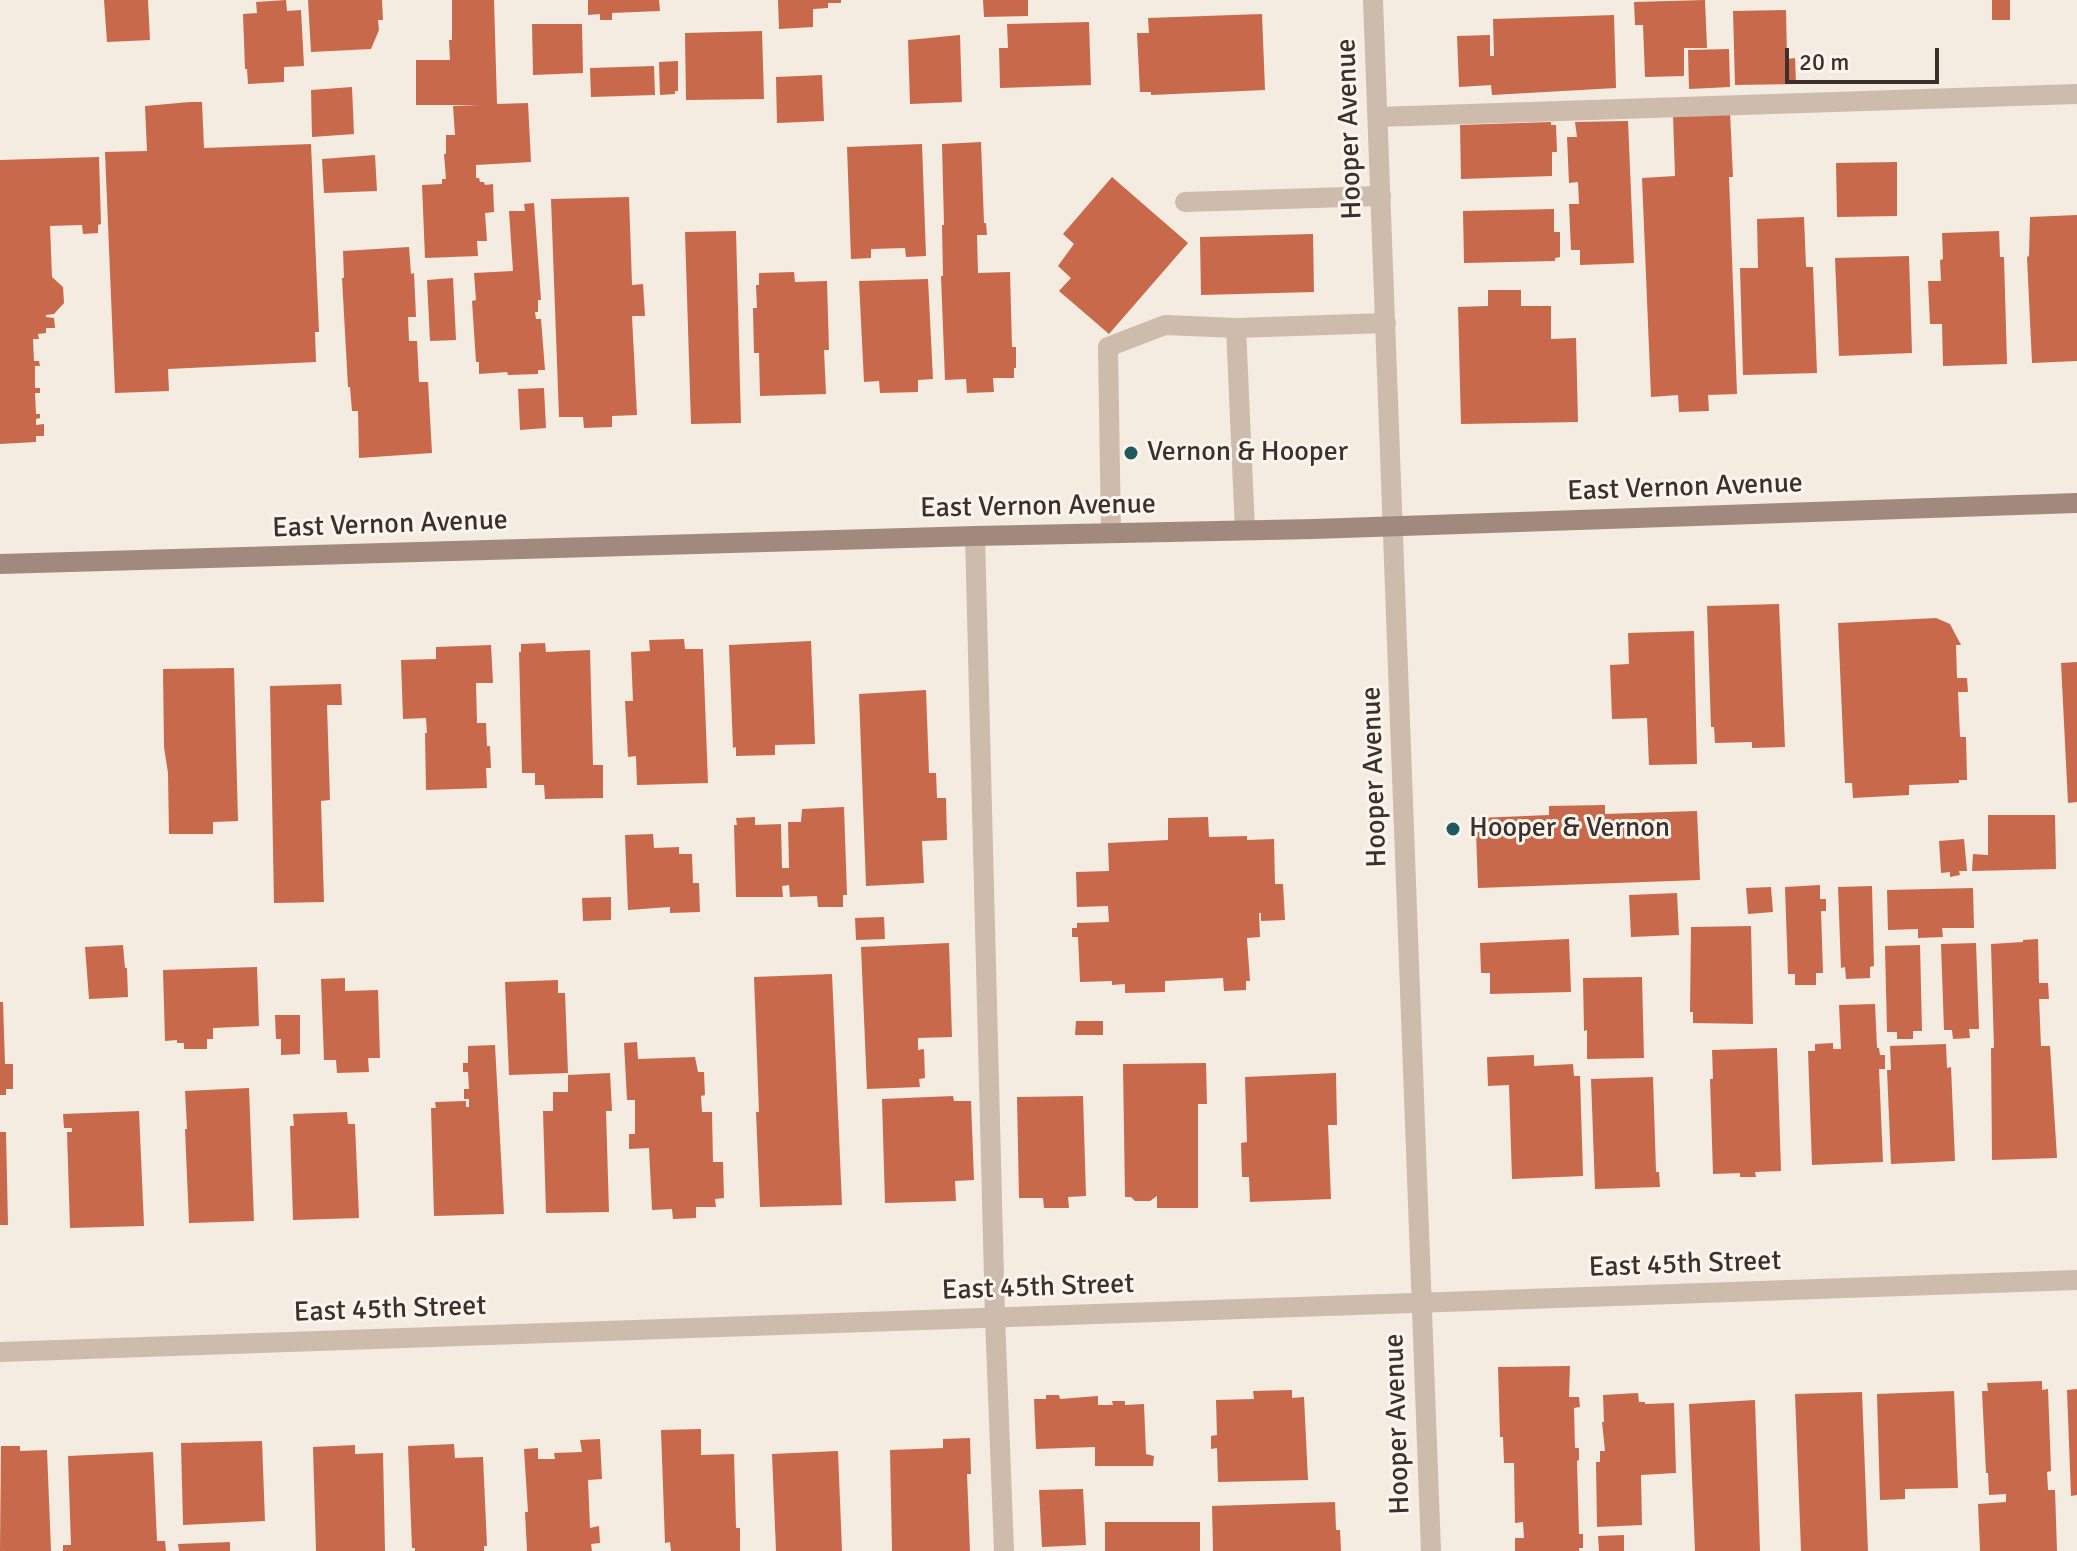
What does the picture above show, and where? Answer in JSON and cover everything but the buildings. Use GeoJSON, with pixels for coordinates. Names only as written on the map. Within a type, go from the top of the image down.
{"type":"FeatureCollection","features":[{"type":"Feature","properties":{"kind":"main road","name":"East Vernon Avenue"},"geometry":{"type":"LineString","coordinates":[[0,564],[1393,526],[2077,503]]}},
{"type":"Feature","properties":{"kind":"street","name":"Hooper Avenue"},"geometry":{"type":"LineString","coordinates":[[1373,0],[1431,1551]]}},
{"type":"Feature","properties":{"kind":"street"},"geometry":{"type":"LineString","coordinates":[[1378,117],[2077,94]]}},
{"type":"Feature","properties":{"kind":"street"},"geometry":{"type":"LineString","coordinates":[[1185,202],[1381,196]]}},
{"type":"Feature","properties":{"kind":"street"},"geometry":{"type":"LineString","coordinates":[[1111,533],[1108,347],[1165,325],[1236,328],[1386,323]]}},
{"type":"Feature","properties":{"kind":"street"},"geometry":{"type":"LineString","coordinates":[[1236,328],[1245,530]]}},
{"type":"Feature","properties":{"kind":"street"},"geometry":{"type":"LineString","coordinates":[[975,536],[1004,1551]]}},
{"type":"Feature","properties":{"kind":"street","name":"East 45th Street"},"geometry":{"type":"LineString","coordinates":[[0,1352],[2077,1280]]}},
{"type":"Feature","properties":{"kind":"place","name":"Vernon & Hooper"},"geometry":{"type":"Point","coordinates":[1131,453]}},
{"type":"Feature","properties":{"kind":"place","name":"Hooper & Vernon"},"geometry":{"type":"Point","coordinates":[1453,829]}}]}
